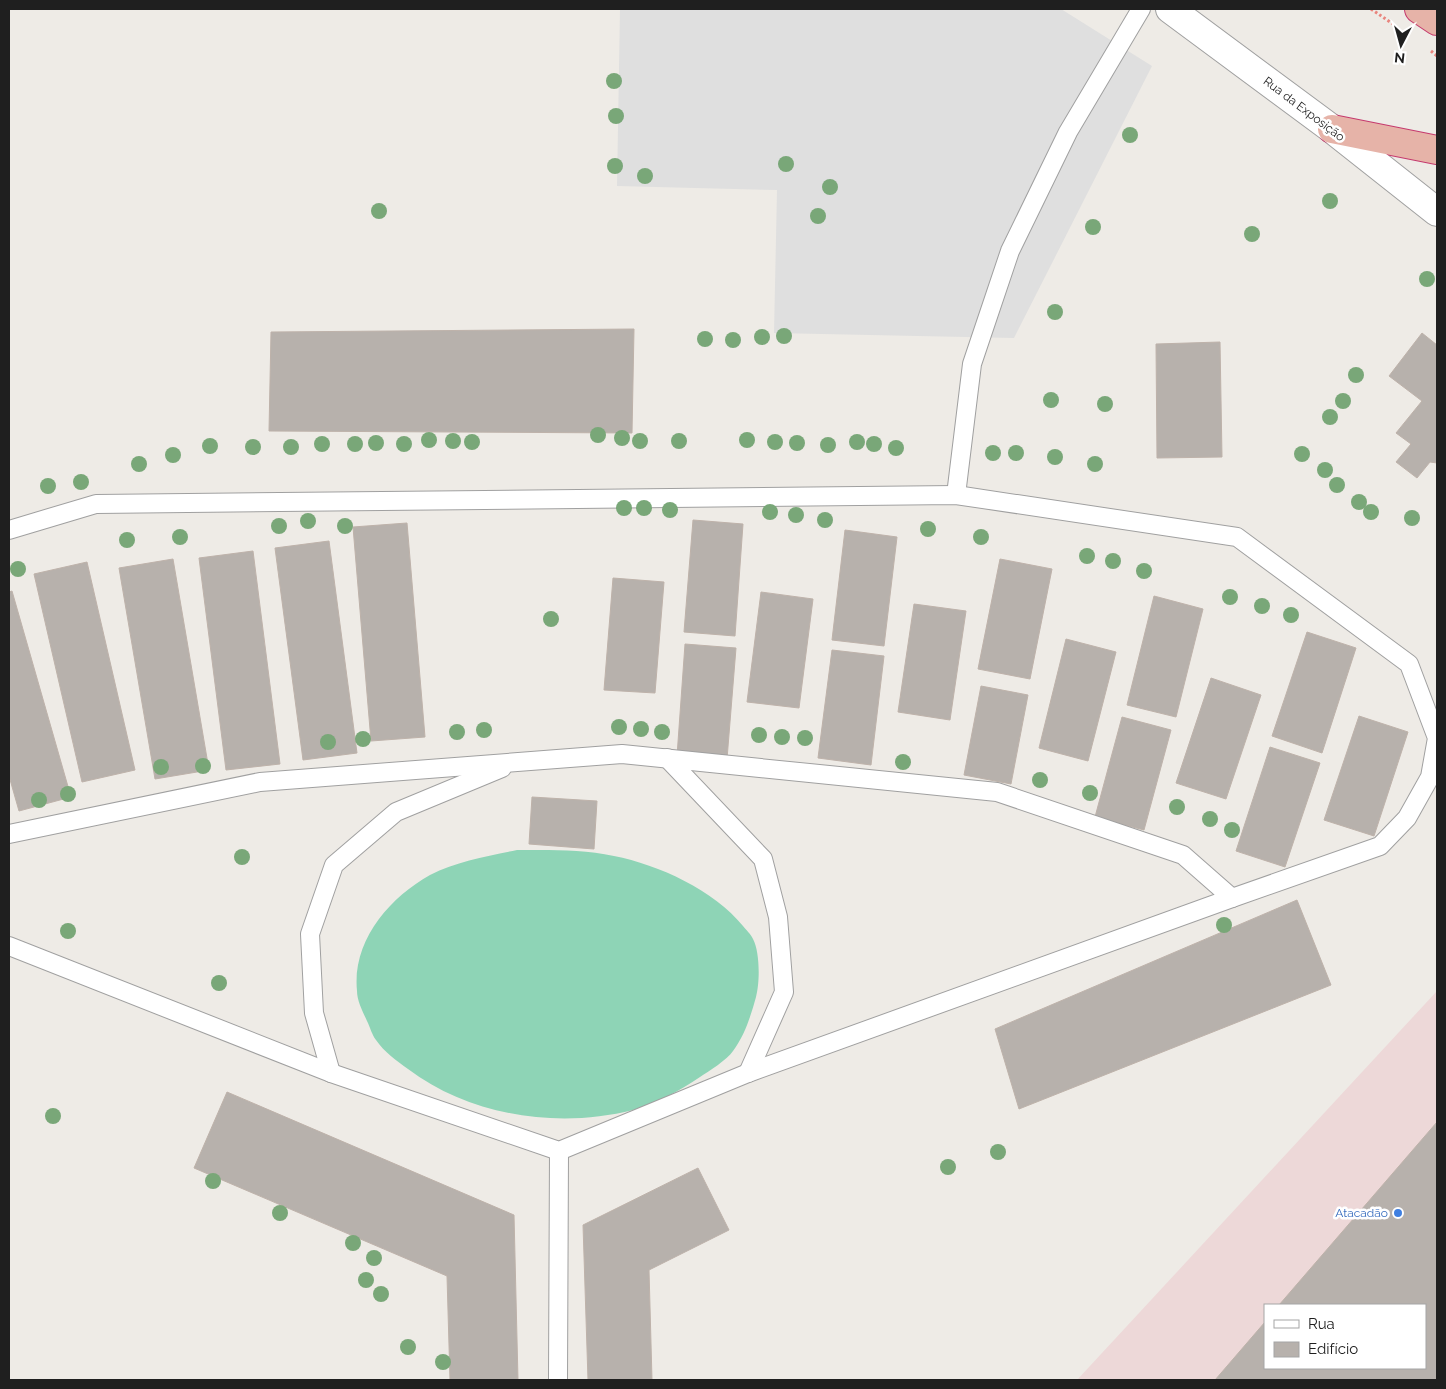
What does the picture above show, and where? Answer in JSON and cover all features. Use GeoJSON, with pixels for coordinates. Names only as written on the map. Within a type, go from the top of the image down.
{"type":"FeatureCollection","features":[{"type":"Feature","properties":{"kind":"highway"},"geometry":{"type":"LineString","coordinates":[[1419,9],[1437,21]]}},
{"type":"Feature","properties":{"kind":"highway"},"geometry":{"type":"LineString","coordinates":[[1332,129],[1437,150]]}},
{"type":"Feature","properties":{"kind":"street","name":"Rua da Exposição"},"geometry":{"type":"LineString","coordinates":[[1170,9],[1332,129],[1437,212]]}},
{"type":"Feature","properties":{"kind":"lane"},"geometry":{"type":"LineString","coordinates":[[956,495],[972,364],[1010,251],[1068,132],[1141,9]]}},
{"type":"Feature","properties":{"kind":"lane"},"geometry":{"type":"LineString","coordinates":[[9,530],[96,504],[956,495],[1237,537],[1409,664],[1437,738],[1430,777],[1407,818],[1380,846],[748,1074],[559,1151],[331,1073],[9,946]]}},
{"type":"Feature","properties":{"kind":"lane"},"geometry":{"type":"LineString","coordinates":[[9,834],[260,782],[622,754],[997,792],[1183,855],[1232,898]]}},
{"type":"Feature","properties":{"kind":"lane"},"geometry":{"type":"LineString","coordinates":[[667,758],[763,860],[766,869],[778,917],[784,992],[748,1074]]}},
{"type":"Feature","properties":{"kind":"lane"},"geometry":{"type":"LineString","coordinates":[[331,1073],[314,1013],[310,934],[334,865],[396,812],[516,762]]}},
{"type":"Feature","properties":{"kind":"lane"},"geometry":{"type":"LineString","coordinates":[[558,1380],[559,1151]]}},
{"type":"Feature","properties":{"kind":"shaded area"},"geometry":{"type":"Polygon","coordinates":[[[620,9],[1061,9],[1152,66],[1014,338],[774,333],[777,190],[617,186],[620,9]]]}},
{"type":"Feature","properties":{"kind":"shaded area"},"geometry":{"type":"Polygon","coordinates":[[[1437,991],[1437,1380],[1077,1380],[1437,991]]]}},
{"type":"Feature","properties":{"kind":"green space"},"geometry":{"type":"Polygon","coordinates":[[[517,850],[578,851],[631,860],[667,873],[701,890],[731,913],[753,939],[757,951],[759,975],[756,997],[750,1018],[741,1038],[730,1054],[718,1065],[692,1082],[667,1096],[633,1110],[604,1116],[545,1118],[487,1108],[459,1098],[432,1085],[387,1052],[373,1036],[357,995],[357,973],[361,955],[367,938],[376,923],[401,896],[430,875],[462,863],[517,850]]]}},
{"type":"Feature","properties":{"kind":"building"},"geometry":{"type":"Polygon","coordinates":[[[634,329],[632,433],[269,431],[271,332],[634,329]]]}},
{"type":"Feature","properties":{"kind":"building"},"geometry":{"type":"Polygon","coordinates":[[[1422,333],[1437,345],[1437,463],[1430,462],[1417,478],[1396,462],[1411,444],[1396,433],[1422,401],[1389,376],[1422,333]]]}},
{"type":"Feature","properties":{"kind":"building"},"geometry":{"type":"Polygon","coordinates":[[[1220,342],[1222,457],[1157,458],[1156,344],[1220,342]]]}},
{"type":"Feature","properties":{"kind":"building"},"geometry":{"type":"Polygon","coordinates":[[[693,520],[743,524],[735,636],[684,632],[693,520]]]}},
{"type":"Feature","properties":{"kind":"building"},"geometry":{"type":"Polygon","coordinates":[[[407,523],[425,737],[371,741],[353,527],[407,523]]]}},
{"type":"Feature","properties":{"kind":"building"},"geometry":{"type":"Polygon","coordinates":[[[845,530],[897,537],[884,646],[832,640],[845,530]]]}},
{"type":"Feature","properties":{"kind":"building"},"geometry":{"type":"Polygon","coordinates":[[[329,541],[357,753],[303,760],[275,548],[329,541]]]}},
{"type":"Feature","properties":{"kind":"building"},"geometry":{"type":"Polygon","coordinates":[[[253,551],[280,764],[226,770],[199,558],[253,551]]]}},
{"type":"Feature","properties":{"kind":"building"},"geometry":{"type":"Polygon","coordinates":[[[173,559],[209,770],[155,779],[119,568],[173,559]]]}},
{"type":"Feature","properties":{"kind":"building"},"geometry":{"type":"Polygon","coordinates":[[[1000,559],[1052,569],[1030,679],[978,669],[1000,559]]]}},
{"type":"Feature","properties":{"kind":"building"},"geometry":{"type":"Polygon","coordinates":[[[87,562],[135,770],[82,782],[34,574],[87,562]]]}},
{"type":"Feature","properties":{"kind":"building"},"geometry":{"type":"Polygon","coordinates":[[[613,578],[664,582],[655,693],[604,690],[613,578]]]}},
{"type":"Feature","properties":{"kind":"building"},"geometry":{"type":"Polygon","coordinates":[[[12,591],[71,797],[19,811],[9,776],[9,592],[12,591]]]}},
{"type":"Feature","properties":{"kind":"building"},"geometry":{"type":"Polygon","coordinates":[[[761,592],[813,599],[799,708],[747,702],[761,592]]]}},
{"type":"Feature","properties":{"kind":"building"},"geometry":{"type":"Polygon","coordinates":[[[1154,596],[1203,609],[1176,717],[1127,705],[1154,596]]]}},
{"type":"Feature","properties":{"kind":"building"},"geometry":{"type":"Polygon","coordinates":[[[914,604],[966,611],[950,720],[898,712],[914,604]]]}},
{"type":"Feature","properties":{"kind":"building"},"geometry":{"type":"Polygon","coordinates":[[[1307,632],[1356,648],[1322,753],[1272,736],[1307,632]]]}},
{"type":"Feature","properties":{"kind":"building"},"geometry":{"type":"Polygon","coordinates":[[[1066,639],[1116,652],[1088,761],[1039,748],[1066,639]]]}},
{"type":"Feature","properties":{"kind":"building"},"geometry":{"type":"Polygon","coordinates":[[[685,644],[736,648],[727,759],[677,756],[685,644]]]}},
{"type":"Feature","properties":{"kind":"building"},"geometry":{"type":"Polygon","coordinates":[[[832,650],[884,656],[871,765],[818,758],[832,650]]]}},
{"type":"Feature","properties":{"kind":"building"},"geometry":{"type":"Polygon","coordinates":[[[1211,678],[1261,695],[1226,799],[1176,783],[1211,678]]]}},
{"type":"Feature","properties":{"kind":"building"},"geometry":{"type":"Polygon","coordinates":[[[981,686],[1028,695],[1011,784],[964,775],[981,686]]]}},
{"type":"Feature","properties":{"kind":"building"},"geometry":{"type":"Polygon","coordinates":[[[1359,716],[1408,732],[1374,836],[1324,820],[1359,716]]]}},
{"type":"Feature","properties":{"kind":"building"},"geometry":{"type":"Polygon","coordinates":[[[1122,717],[1171,730],[1144,830],[1095,817],[1122,717]]]}},
{"type":"Feature","properties":{"kind":"building"},"geometry":{"type":"Polygon","coordinates":[[[1270,747],[1320,763],[1285,867],[1236,851],[1270,747]]]}},
{"type":"Feature","properties":{"kind":"building"},"geometry":{"type":"Polygon","coordinates":[[[532,797],[597,801],[594,849],[529,844],[532,797]]]}},
{"type":"Feature","properties":{"kind":"building"},"geometry":{"type":"Polygon","coordinates":[[[1297,900],[1331,985],[1019,1109],[995,1029],[1297,900]]]}},
{"type":"Feature","properties":{"kind":"building"},"geometry":{"type":"Polygon","coordinates":[[[227,1092],[514,1215],[518,1380],[450,1380],[447,1276],[194,1168],[227,1092]]]}},
{"type":"Feature","properties":{"kind":"building","name":"Atacadão"},"geometry":{"type":"Polygon","coordinates":[[[1437,1122],[1437,1380],[1215,1380],[1264,1323],[1264,1369],[1426,1369],[1426,1304],[1280,1304],[1437,1122]]]}},
{"type":"Feature","properties":{"kind":"building"},"geometry":{"type":"Polygon","coordinates":[[[698,1168],[729,1230],[649,1270],[652,1380],[588,1380],[583,1225],[698,1168]]]}},
{"type":"Feature","properties":{"kind":"place","name":"Atacadão"},"geometry":{"type":"Point","coordinates":[1398,1213]}}]}
